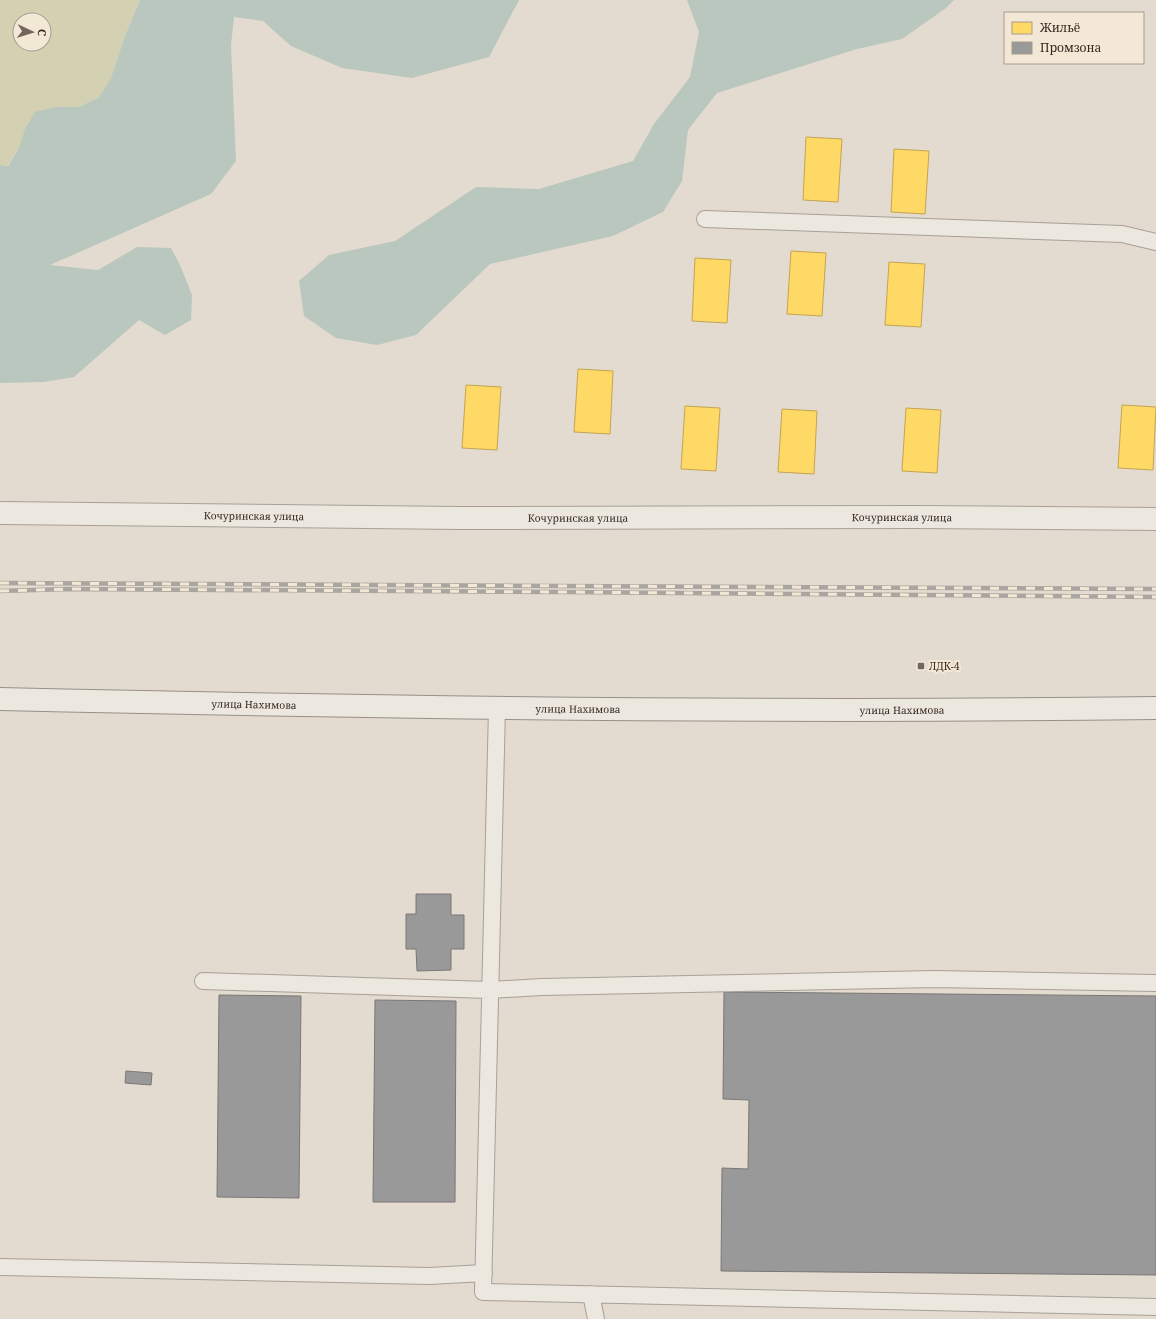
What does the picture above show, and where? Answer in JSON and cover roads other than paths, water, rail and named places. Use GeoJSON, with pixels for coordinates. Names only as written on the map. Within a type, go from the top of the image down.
{"type":"FeatureCollection","features":[{"type":"Feature","properties":{"kind":"main road","name":"Кочуринская улица"},"geometry":{"type":"LineString","coordinates":[[0,513],[458,518],[917,517],[1156,519]]}},
{"type":"Feature","properties":{"kind":"main road","name":"улица Нахимова"},"geometry":{"type":"LineString","coordinates":[[0,700],[497,708],[991,710],[1156,708]]}},
{"type":"Feature","properties":{"kind":"lane"},"geometry":{"type":"LineString","coordinates":[[704,219],[1122,234],[1156,242]]}},
{"type":"Feature","properties":{"kind":"lane"},"geometry":{"type":"LineString","coordinates":[[497,708],[483,1292],[1156,1307]]}},
{"type":"Feature","properties":{"kind":"lane"},"geometry":{"type":"LineString","coordinates":[[203,981],[490,990],[550,987],[934,979],[1156,983]]}},
{"type":"Feature","properties":{"kind":"lane"},"geometry":{"type":"LineString","coordinates":[[0,1267],[429,1276],[484,1273]]}},
{"type":"Feature","properties":{"kind":"lane"},"geometry":{"type":"LineString","coordinates":[[592,1294],[596,1319]]}},
{"type":"Feature","properties":{"kind":"railway"},"geometry":{"type":"LineString","coordinates":[[0,583],[1156,589]]}},
{"type":"Feature","properties":{"kind":"railway"},"geometry":{"type":"LineString","coordinates":[[0,591],[70,589],[1156,597]]}},
{"type":"Feature","properties":{"kind":"place","name":"ЛДК-4"},"geometry":{"type":"Point","coordinates":[921,666]}}]}
